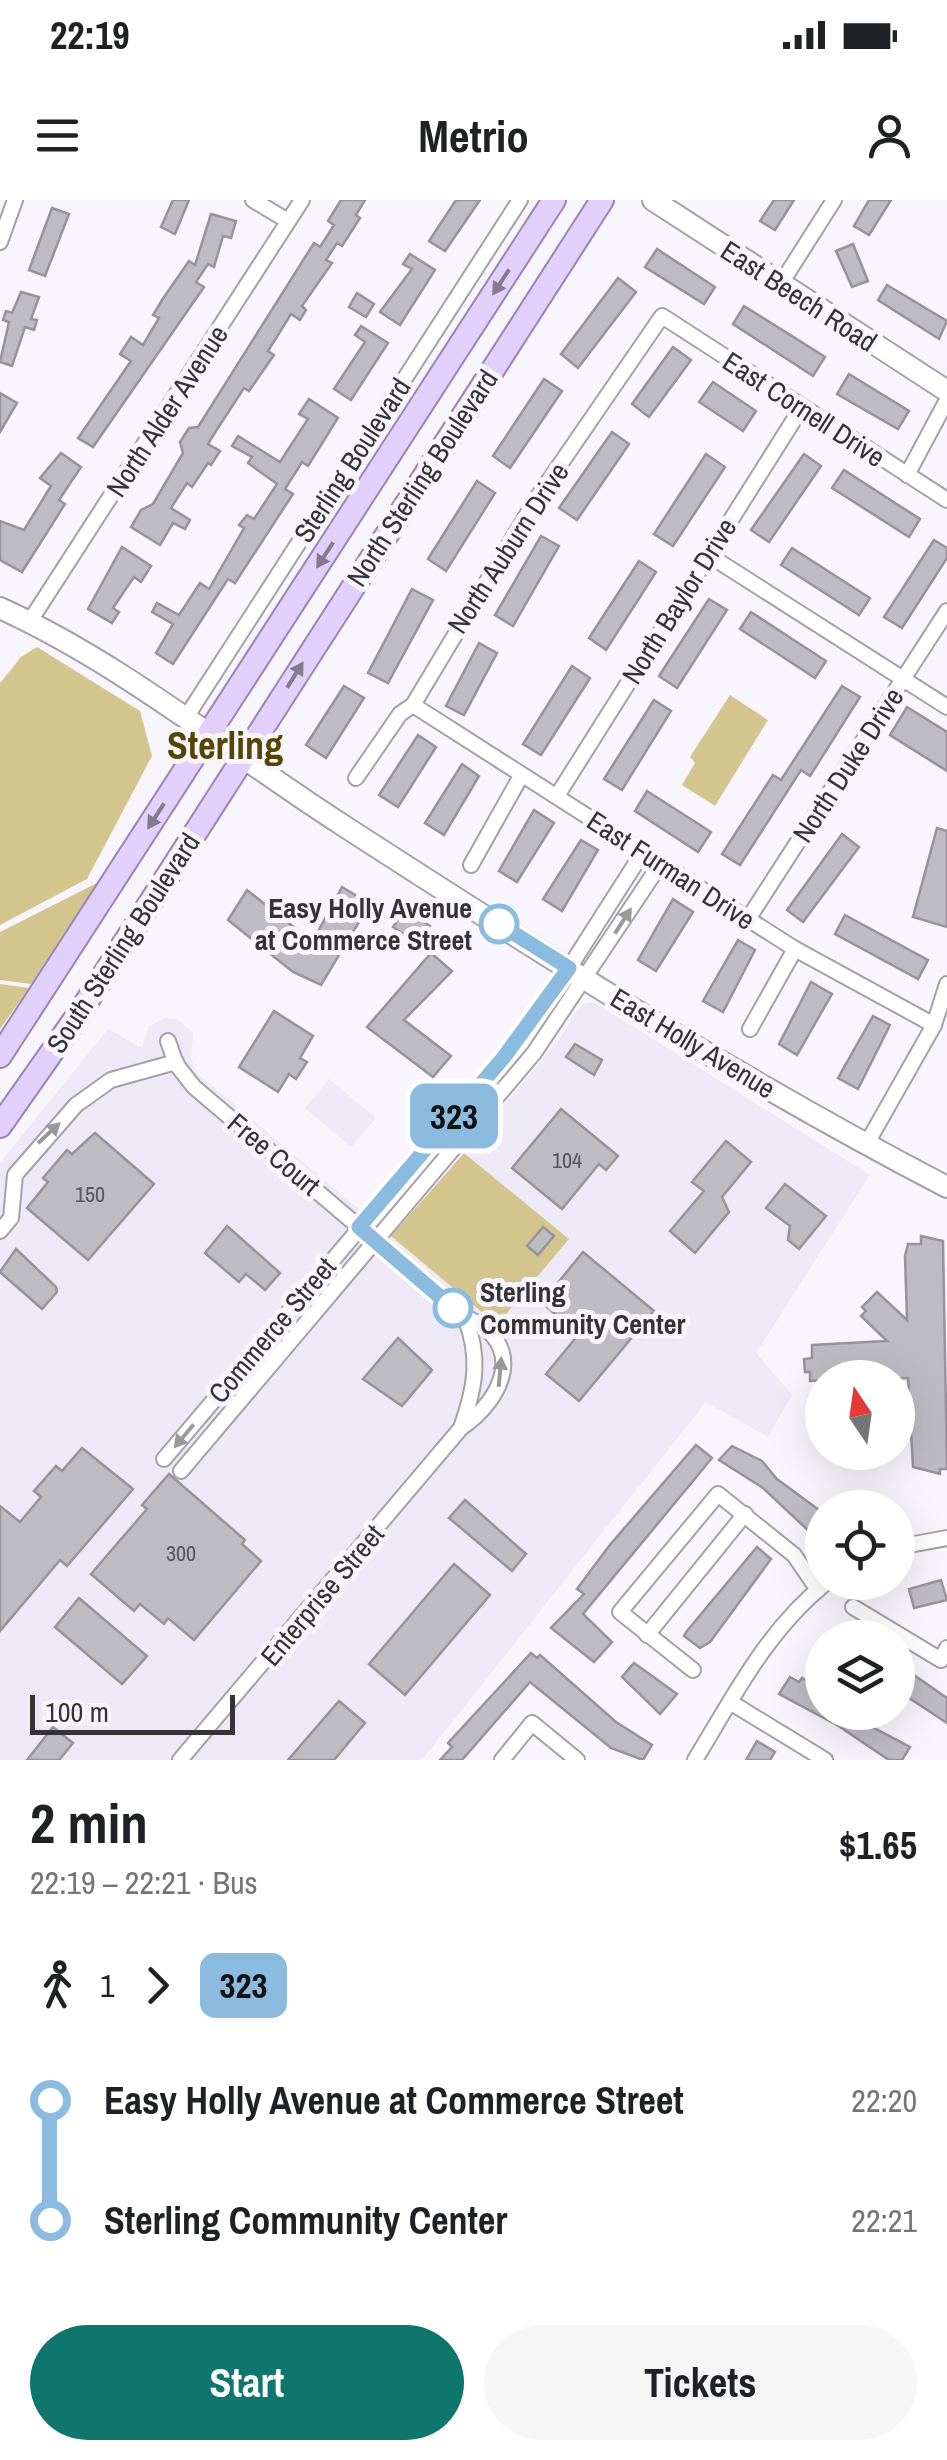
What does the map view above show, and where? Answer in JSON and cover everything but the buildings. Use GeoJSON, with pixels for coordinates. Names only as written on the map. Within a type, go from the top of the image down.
{"type":"FeatureCollection","features":[{"type":"Feature","properties":{"kind":"main road","name":"North Sterling Boulevard"},"geometry":{"type":"LineString","coordinates":[[210,734],[554,200]]}},
{"type":"Feature","properties":{"kind":"main road","name":"North Sterling Boulevard"},"geometry":{"type":"LineString","coordinates":[[243,758],[602,200]]}},
{"type":"Feature","properties":{"kind":"main road","name":"South Sterling Boulevard"},"geometry":{"type":"LineString","coordinates":[[0,1056],[210,734]]}},
{"type":"Feature","properties":{"kind":"main road","name":"South Sterling Boulevard"},"geometry":{"type":"LineString","coordinates":[[0,1126],[243,758]]}},
{"type":"Feature","properties":{"kind":"street"},"geometry":{"type":"LineString","coordinates":[[0,242],[15,200]]}},
{"type":"Feature","properties":{"kind":"street"},"geometry":{"type":"LineString","coordinates":[[253,200],[288,221]]}},
{"type":"Feature","properties":{"kind":"street","name":"North Alder Avenue"},"geometry":{"type":"LineString","coordinates":[[30,621],[302,200]]}},
{"type":"Feature","properties":{"kind":"street","name":"Sterling Boulevard"},"geometry":{"type":"LineString","coordinates":[[184,720],[520,200]]}},
{"type":"Feature","properties":{"kind":"street","name":"East Beech Road"},"geometry":{"type":"LineString","coordinates":[[653,200],[947,391]]}},
{"type":"Feature","properties":{"kind":"street"},"geometry":{"type":"LineString","coordinates":[[780,284],[834,200]]}},
{"type":"Feature","properties":{"kind":"street","name":"East Cornell Drive"},"geometry":{"type":"LineString","coordinates":[[662,316],[947,500]]}},
{"type":"Feature","properties":{"kind":"street","name":"North Auburn Drive"},"geometry":{"type":"LineString","coordinates":[[356,778],[400,714],[413,705],[537,498],[662,316]]}},
{"type":"Feature","properties":{"kind":"street"},"geometry":{"type":"LineString","coordinates":[[907,475],[947,400]]}},
{"type":"Feature","properties":{"kind":"street","name":"North Baylor Drive"},"geometry":{"type":"LineString","coordinates":[[557,796],[802,407]]}},
{"type":"Feature","properties":{"kind":"street"},"geometry":{"type":"LineString","coordinates":[[707,554],[902,682],[947,707]]}},
{"type":"Feature","properties":{"kind":"street","name":"East Holly Avenue"},"geometry":{"type":"LineString","coordinates":[[0,608],[73,643],[184,720],[577,974],[866,1145],[947,1187]]}},
{"type":"Feature","properties":{"kind":"street","name":"North Duke Drive"},"geometry":{"type":"LineString","coordinates":[[748,919],[947,612]]}},
{"type":"Feature","properties":{"kind":"street","name":"East Furman Drive"},"geometry":{"type":"LineString","coordinates":[[413,705],[795,949],[934,1025]]}},
{"type":"Feature","properties":{"kind":"street"},"geometry":{"type":"LineString","coordinates":[[471,864],[521,776]]}},
{"type":"Feature","properties":{"kind":"street"},"geometry":{"type":"LineString","coordinates":[[577,974],[643,852]]}},
{"type":"Feature","properties":{"kind":"street"},"geometry":{"type":"LineString","coordinates":[[577,974],[662,863]]}},
{"type":"Feature","properties":{"kind":"street"},"geometry":{"type":"LineString","coordinates":[[750,1029],[795,949]]}},
{"type":"Feature","properties":{"kind":"street","name":"Commerce Street"},"geometry":{"type":"LineString","coordinates":[[164,1459],[577,974]]}},
{"type":"Feature","properties":{"kind":"street","name":"Commerce Street"},"geometry":{"type":"LineString","coordinates":[[181,1471],[534,1053],[577,974]]}},
{"type":"Feature","properties":{"kind":"street"},"geometry":{"type":"LineString","coordinates":[[866,1145],[934,1025],[947,984]]}},
{"type":"Feature","properties":{"kind":"street","name":"Free Court"},"geometry":{"type":"LineString","coordinates":[[168,1041],[176,1062],[194,1087],[378,1242]]}},
{"type":"Feature","properties":{"kind":"street"},"geometry":{"type":"LineString","coordinates":[[0,1231],[11,1218],[15,1175],[22,1163],[85,1097],[111,1080],[176,1062]]}},
{"type":"Feature","properties":{"kind":"street","name":"Enterprise Street"},"geometry":{"type":"LineString","coordinates":[[180,1760],[461,1428],[483,1413],[495,1397],[503,1367],[499,1344],[378,1242]]}},
{"type":"Feature","properties":{"kind":"street","name":"Enterprise Street"},"geometry":{"type":"LineString","coordinates":[[461,1428],[476,1384],[477,1363],[465,1318]]}},
{"type":"Feature","properties":{"kind":"street"},"geometry":{"type":"LineString","coordinates":[[693,1670],[620,1612],[718,1494],[805,1567]]}},
{"type":"Feature","properties":{"kind":"street"},"geometry":{"type":"LineString","coordinates":[[647,1634],[745,1514]]}},
{"type":"Feature","properties":{"kind":"street"},"geometry":{"type":"LineString","coordinates":[[915,1544],[947,1538]]}},
{"type":"Feature","properties":{"kind":"street"},"geometry":{"type":"LineString","coordinates":[[694,1760],[763,1648],[809,1600]]}},
{"type":"Feature","properties":{"kind":"street"},"geometry":{"type":"LineString","coordinates":[[853,1607],[941,1660],[947,1648]]}},
{"type":"Feature","properties":{"kind":"street"},"geometry":{"type":"LineString","coordinates":[[730,1702],[807,1755],[825,1760]]}},
{"type":"Feature","properties":{"kind":"street"},"geometry":{"type":"LineString","coordinates":[[502,1760],[532,1723],[576,1760]]}},
{"type":"Feature","properties":{"kind":"shaded area"},"geometry":{"type":"Polygon","coordinates":[[[37,647],[140,711],[152,756],[87,879],[0,925],[0,683],[21,657],[37,647]]]}},
{"type":"Feature","properties":{"kind":"shaded area"},"geometry":{"type":"Polygon","coordinates":[[[730,695],[768,720],[715,806],[682,785],[695,763],[690,757],[730,695]]]}},
{"type":"Feature","properties":{"kind":"shaded area"},"geometry":{"type":"Polygon","coordinates":[[[97,883],[31,984],[0,980],[0,932],[97,883]]]}},
{"type":"Feature","properties":{"kind":"shaded area"},"geometry":{"type":"Polygon","coordinates":[[[0,984],[29,988],[0,1029],[0,984]]]}},
{"type":"Feature","properties":{"kind":"shaded area"},"geometry":{"type":"Polygon","coordinates":[[[594,1002],[870,1175],[756,1353],[792,1395],[768,1437],[706,1402],[422,1760],[0,1760],[0,1163],[108,1029],[142,1048],[148,1027],[165,1018],[177,1019],[193,1033],[191,1059],[197,1073],[497,1325],[569,1239],[464,1153],[561,1037],[583,1004],[594,1002]]]}},
{"type":"Feature","properties":{"kind":"shaded area"},"geometry":{"type":"Polygon","coordinates":[[[329,1079],[376,1118],[351,1147],[305,1108],[329,1079]]]}},
{"type":"Feature","properties":{"kind":"shaded area"},"geometry":{"type":"Polygon","coordinates":[[[464,1153],[569,1239],[497,1325],[391,1236],[464,1153]]]}},
{"type":"Feature","properties":{"kind":"bus line","name":"323"},"geometry":{"type":"LineString","coordinates":[[453,1308],[359,1227],[504,1057],[569,968],[499,924]]}},
{"type":"Feature","properties":{"kind":"place","name":"Easy Holly Avenue at Commerce Street"},"geometry":{"type":"Point","coordinates":[499,924]}},
{"type":"Feature","properties":{"kind":"place","name":"Sterling Community Center"},"geometry":{"type":"Point","coordinates":[453,1308]}},
{"type":"Feature","properties":{"kind":"district","name":"Sterling"},"geometry":{"type":"Point","coordinates":[225,745]}}]}
